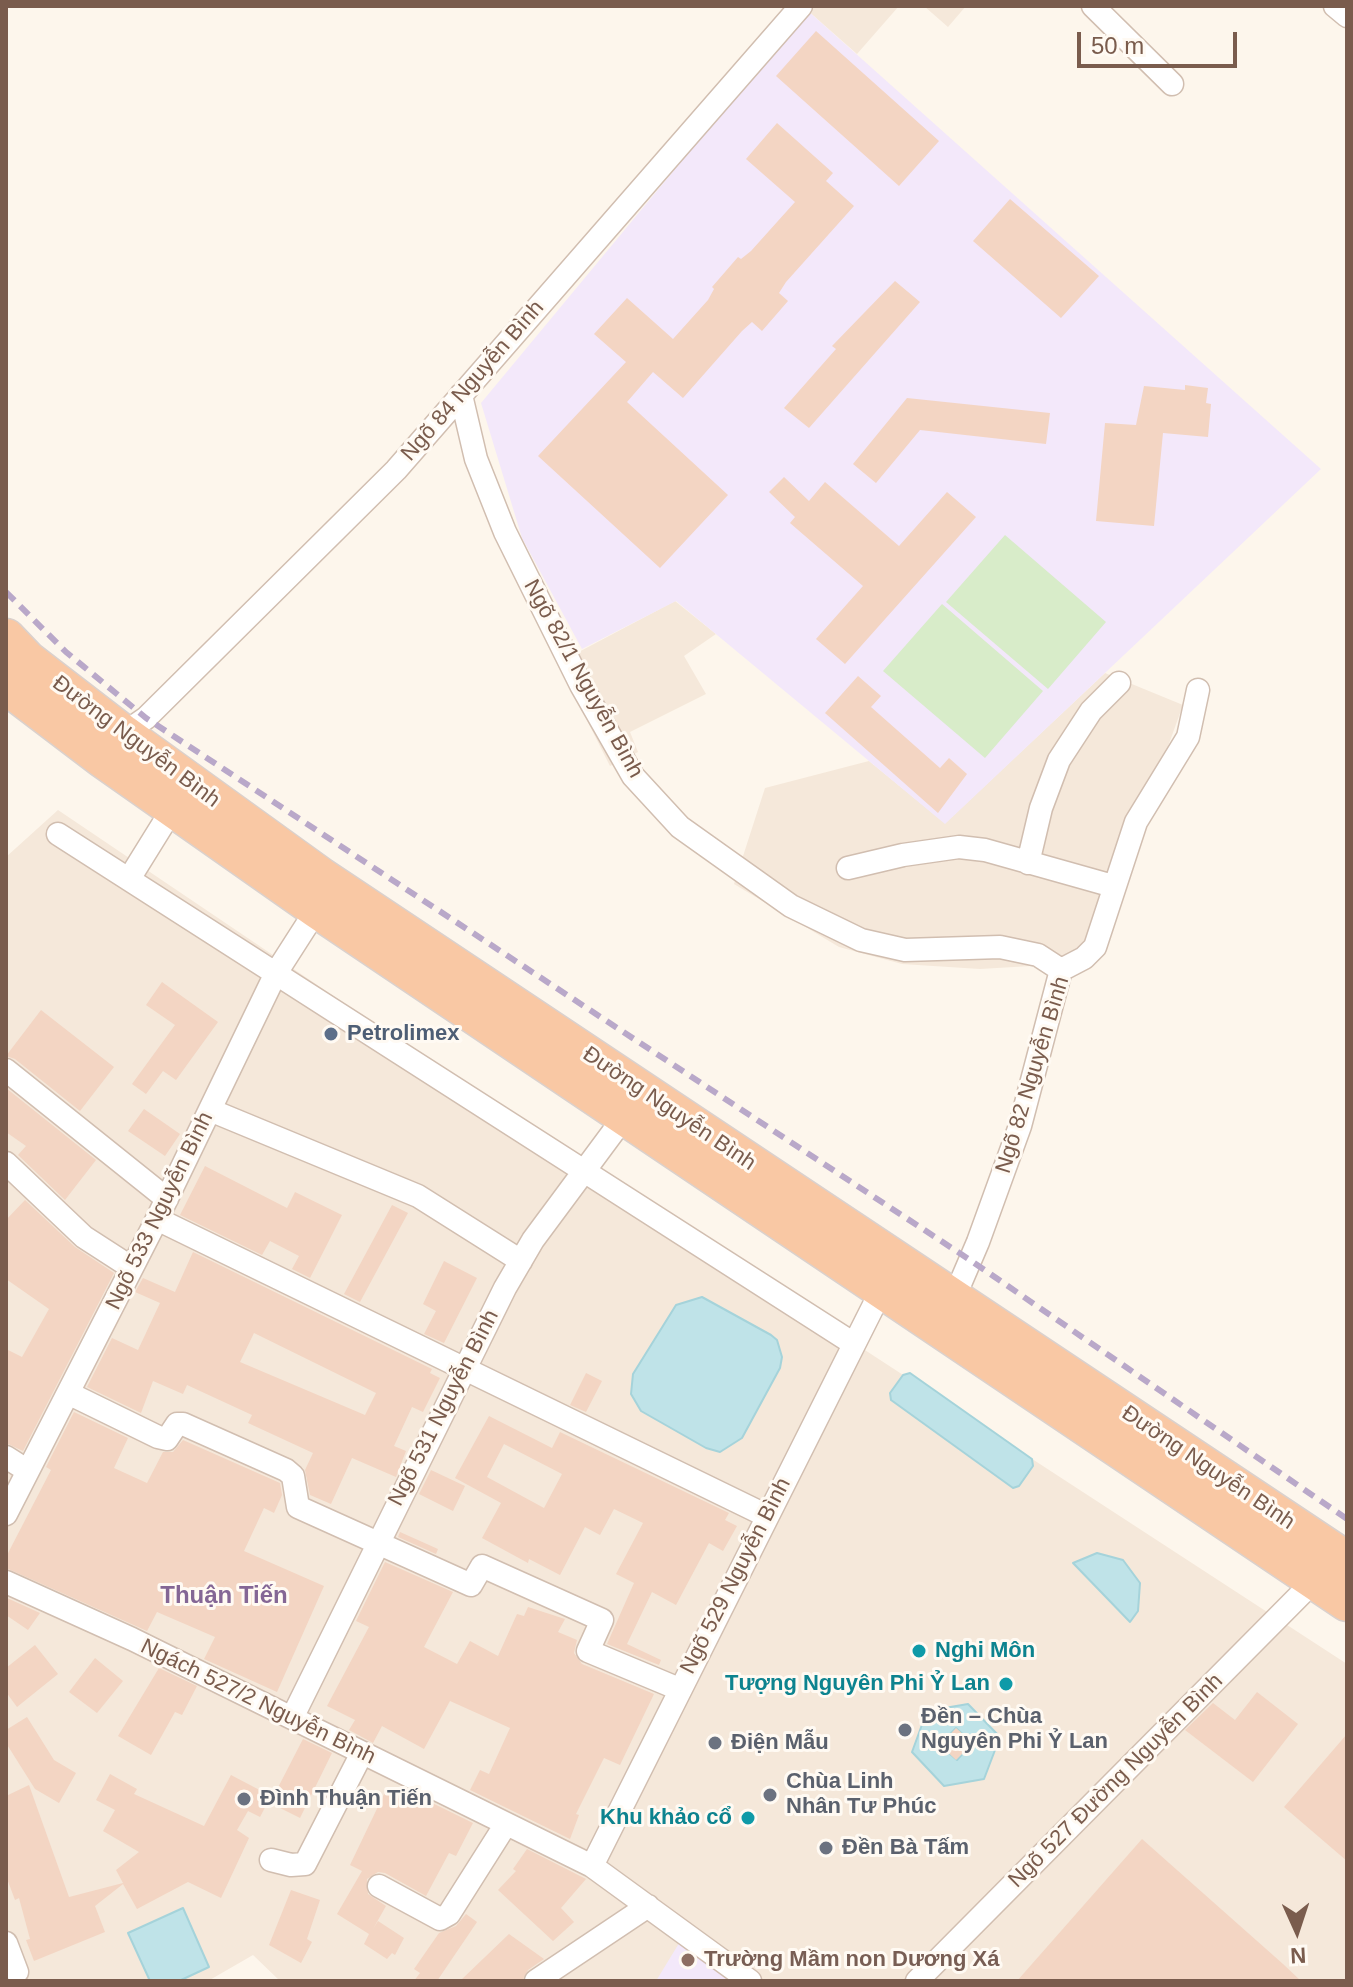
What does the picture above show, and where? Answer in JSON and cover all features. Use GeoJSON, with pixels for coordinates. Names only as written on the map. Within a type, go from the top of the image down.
{"type":"FeatureCollection","features":[{"type":"Feature","properties":{"kind":"highway","name":"Đường Nguyễn Bình"},"geometry":{"type":"LineString","coordinates":[[6,638],[27,660],[123,734],[321,877],[954,1298],[1331,1571],[1347,1602]]}},
{"type":"Feature","properties":{"kind":"highway","name":"Đường Nguyễn Bình"},"geometry":{"type":"LineString","coordinates":[[6,685],[317,909],[1101,1440],[1331,1571]]}},
{"type":"Feature","properties":{"kind":"street","name":"Ngõ 84 Nguyễn Bình"},"geometry":{"type":"LineString","coordinates":[[123,734],[146,718],[396,470],[801,6]]}},
{"type":"Feature","properties":{"kind":"street"},"geometry":{"type":"LineString","coordinates":[[1093,6],[1172,84]]}},
{"type":"Feature","properties":{"kind":"street"},"geometry":{"type":"LineString","coordinates":[[1335,6],[1347,16]]}},
{"type":"Feature","properties":{"kind":"street","name":"Ngõ 82/1 Nguyễn Bình"},"geometry":{"type":"LineString","coordinates":[[461,395],[476,459],[505,532],[575,672],[633,776],[680,827],[791,906],[861,940],[905,950],[1000,947],[1038,955],[1061,970]]}},
{"type":"Feature","properties":{"kind":"street"},"geometry":{"type":"LineString","coordinates":[[1028,863],[1041,808],[1059,760],[1091,711],[1119,683]]}},
{"type":"Feature","properties":{"kind":"street","name":"Ngõ 82 Nguyễn Bình"},"geometry":{"type":"LineString","coordinates":[[954,1298],[1020,1126],[1061,970],[1084,958],[1095,947],[1136,822],[1188,737],[1198,690]]}},
{"type":"Feature","properties":{"kind":"street"},"geometry":{"type":"LineString","coordinates":[[129,879],[173,808]]}},
{"type":"Feature","properties":{"kind":"street"},"geometry":{"type":"LineString","coordinates":[[58,834],[854,1344]]}},
{"type":"Feature","properties":{"kind":"street"},"geometry":{"type":"LineString","coordinates":[[848,868],[903,855],[959,847],[985,850],[1113,886]]}},
{"type":"Feature","properties":{"kind":"street","name":"Ngõ 533 Nguyễn Bình"},"geometry":{"type":"LineString","coordinates":[[6,1514],[162,1209],[276,973],[317,909]]}},
{"type":"Feature","properties":{"kind":"street"},"geometry":{"type":"LineString","coordinates":[[6,1070],[162,1209],[463,1368],[765,1515]]}},
{"type":"Feature","properties":{"kind":"street"},"geometry":{"type":"LineString","coordinates":[[210,1110],[418,1196],[521,1261]]}},
{"type":"Feature","properties":{"kind":"street","name":"Ngõ 531 Nguyễn Bình"},"geometry":{"type":"LineString","coordinates":[[292,1718],[463,1368],[521,1261],[625,1116]]}},
{"type":"Feature","properties":{"kind":"street"},"geometry":{"type":"LineString","coordinates":[[6,1163],[84,1237],[132,1268]]}},
{"type":"Feature","properties":{"kind":"street","name":"Ngõ 529 Nguyễn Bình"},"geometry":{"type":"LineString","coordinates":[[592,1866],[765,1515],[882,1289]]}},
{"type":"Feature","properties":{"kind":"street"},"geometry":{"type":"LineString","coordinates":[[68,1393],[158,1437],[167,1439],[177,1424],[183,1424],[286,1470],[293,1476],[298,1507],[471,1585],[482,1566],[602,1620],[588,1651],[679,1689]]}},
{"type":"Feature","properties":{"kind":"street"},"geometry":{"type":"LineString","coordinates":[[6,1457],[28,1471]]}},
{"type":"Feature","properties":{"kind":"street","name":"Ngõ 527 Đường Nguyễn Bình"},"geometry":{"type":"LineString","coordinates":[[917,1981],[1331,1571]]}},
{"type":"Feature","properties":{"kind":"street","name":"Ngách 527/2 Nguyễn Bình"},"geometry":{"type":"LineString","coordinates":[[6,1582],[592,1866],[750,1981]]}},
{"type":"Feature","properties":{"kind":"street"},"geometry":{"type":"LineString","coordinates":[[271,1860],[291,1865],[305,1864],[362,1753]]}},
{"type":"Feature","properties":{"kind":"street"},"geometry":{"type":"LineString","coordinates":[[379,1886],[440,1919],[449,1914],[506,1824]]}},
{"type":"Feature","properties":{"kind":"street"},"geometry":{"type":"LineString","coordinates":[[536,1981],[648,1906]]}},
{"type":"Feature","properties":{"kind":"street"},"geometry":{"type":"LineString","coordinates":[[6,1943],[17,1972]]}},
{"type":"Feature","properties":{"kind":"shaded area"},"geometry":{"type":"Polygon","coordinates":[[[811,6],[899,6],[857,54],[807,10],[811,6]]]}},
{"type":"Feature","properties":{"kind":"shaded area"},"geometry":{"type":"Polygon","coordinates":[[[924,6],[966,6],[948,27],[924,6]]]}},
{"type":"Feature","properties":{"kind":"shaded area"},"geometry":{"type":"Polygon","coordinates":[[[807,10],[1321,469],[945,824],[676,601],[582,649],[522,538],[481,403],[807,10]]]}},
{"type":"Feature","properties":{"kind":"shaded area"},"geometry":{"type":"Polygon","coordinates":[[[675,601],[716,634],[684,656],[706,694],[630,732],[638,752],[610,766],[558,663],[675,601]]]}},
{"type":"Feature","properties":{"kind":"shaded area"},"geometry":{"type":"Polygon","coordinates":[[[1105,673],[1183,705],[1098,939],[1048,965],[980,969],[902,964],[839,947],[734,884],[765,788],[869,761],[945,823],[1105,673]]]}},
{"type":"Feature","properties":{"kind":"shaded area"},"geometry":{"type":"Polygon","coordinates":[[[58,810],[679,1229],[1347,1664],[1347,1981],[280,1981],[253,1955],[208,1981],[6,1981],[6,857],[58,810]]]}},
{"type":"Feature","properties":{"kind":"shaded area","name":"Trường Mầm non Dương Xá"},"geometry":{"type":"Polygon","coordinates":[[[681,1940],[733,1981],[656,1981],[681,1940]]]}},
{"type":"Feature","properties":{"kind":"green space"},"geometry":{"type":"Polygon","coordinates":[[[1005,535],[1106,622],[1048,689],[946,602],[1005,535]]]}},
{"type":"Feature","properties":{"kind":"green space"},"geometry":{"type":"Polygon","coordinates":[[[942,604],[1043,691],[985,758],[883,671],[942,604]]]}},
{"type":"Feature","properties":{"kind":"water"},"geometry":{"type":"Polygon","coordinates":[[[702,1297],[771,1335],[777,1340],[782,1357],[780,1368],[742,1438],[720,1452],[706,1448],[641,1411],[631,1394],[633,1374],[676,1305],[702,1297]]]}},
{"type":"Feature","properties":{"kind":"water"},"geometry":{"type":"Polygon","coordinates":[[[910,1373],[1032,1459],[1033,1466],[1019,1486],[1013,1488],[891,1400],[890,1393],[903,1375],[910,1373]]]}},
{"type":"Feature","properties":{"kind":"water"},"geometry":{"type":"Polygon","coordinates":[[[1097,1553],[1123,1560],[1140,1583],[1138,1611],[1130,1622],[1073,1563],[1097,1553]]]}},
{"type":"Feature","properties":{"kind":"water"},"geometry":{"type":"Polygon","coordinates":[[[968,1704],[1000,1737],[984,1779],[944,1786],[912,1752],[927,1711],[968,1704]],[[956,1728],[940,1745],[957,1760],[972,1743],[956,1728]]]}},
{"type":"Feature","properties":{"kind":"water"},"geometry":{"type":"Polygon","coordinates":[[[183,1908],[209,1967],[179,1981],[150,1981],[128,1933],[183,1908]]]}},
{"type":"Feature","properties":{"kind":"building"},"geometry":{"type":"Polygon","coordinates":[[[816,31],[939,141],[899,186],[776,76],[816,31]]]}},
{"type":"Feature","properties":{"kind":"building"},"geometry":{"type":"Polygon","coordinates":[[[777,123],[833,173],[826,181],[854,206],[786,282],[779,293],[788,301],[762,331],[752,322],[683,398],[653,372],[627,402],[728,495],[660,568],[538,456],[626,362],[594,334],[627,298],[673,339],[708,300],[714,289],[712,287],[738,257],[741,259],[751,251],[795,202],[746,159],[777,123]]]}},
{"type":"Feature","properties":{"kind":"building"},"geometry":{"type":"Polygon","coordinates":[[[1010,199],[1099,276],[1061,318],[973,241],[1010,199]]]}},
{"type":"Feature","properties":{"kind":"building"},"geometry":{"type":"Polygon","coordinates":[[[895,281],[920,302],[809,428],[784,408],[836,349],[832,346],[895,281]]]}},
{"type":"Feature","properties":{"kind":"building"},"geometry":{"type":"Polygon","coordinates":[[[1185,385],[1208,388],[1206,403],[1211,404],[1208,437],[1163,433],[1154,526],[1096,521],[1105,423],[1136,425],[1144,386],[1185,390],[1185,385]]]}},
{"type":"Feature","properties":{"kind":"building"},"geometry":{"type":"Polygon","coordinates":[[[907,398],[1050,413],[1046,444],[920,430],[876,483],[853,464],[907,398]]]}},
{"type":"Feature","properties":{"kind":"building"},"geometry":{"type":"Polygon","coordinates":[[[784,477],[809,501],[825,482],[899,546],[947,492],[976,517],[845,664],[816,639],[863,586],[790,523],[795,517],[769,492],[784,477]]]}},
{"type":"Feature","properties":{"kind":"building"},"geometry":{"type":"Polygon","coordinates":[[[858,676],[881,696],[871,707],[940,768],[949,758],[967,774],[938,813],[825,713],[858,676]]]}},
{"type":"Feature","properties":{"kind":"building"},"geometry":{"type":"Polygon","coordinates":[[[162,982],[218,1022],[176,1080],[163,1071],[146,1094],[132,1084],[175,1025],[146,1005],[162,982]]]}},
{"type":"Feature","properties":{"kind":"building"},"geometry":{"type":"Polygon","coordinates":[[[41,1010],[114,1067],[80,1111],[15,1059],[6,1056],[41,1010]]]}},
{"type":"Feature","properties":{"kind":"building"},"geometry":{"type":"Polygon","coordinates":[[[6,1088],[96,1160],[65,1200],[18,1155],[26,1146],[6,1132],[6,1088]]]}},
{"type":"Feature","properties":{"kind":"building"},"geometry":{"type":"Polygon","coordinates":[[[144,1109],[180,1134],[165,1156],[128,1131],[144,1109]]]}},
{"type":"Feature","properties":{"kind":"building"},"geometry":{"type":"Polygon","coordinates":[[[205,1166],[287,1208],[295,1192],[342,1215],[310,1278],[292,1269],[299,1256],[270,1241],[262,1255],[180,1215],[205,1166]]]}},
{"type":"Feature","properties":{"kind":"building"},"geometry":{"type":"Polygon","coordinates":[[[25,1200],[75,1247],[114,1273],[23,1451],[6,1443],[6,1349],[22,1357],[49,1309],[6,1279],[6,1220],[25,1200]]]}},
{"type":"Feature","properties":{"kind":"building"},"geometry":{"type":"Polygon","coordinates":[[[392,1205],[408,1213],[360,1302],[344,1294],[392,1205]]]}},
{"type":"Feature","properties":{"kind":"building"},"geometry":{"type":"Polygon","coordinates":[[[193,1252],[432,1369],[430,1373],[440,1378],[423,1412],[412,1407],[394,1446],[406,1451],[396,1477],[352,1458],[331,1504],[310,1495],[305,1470],[313,1453],[248,1423],[252,1415],[187,1385],[183,1394],[153,1381],[141,1413],[87,1387],[112,1338],[138,1350],[160,1303],[135,1292],[143,1278],[175,1292],[193,1252]],[[254,1333],[240,1362],[365,1415],[376,1393],[254,1333]]]}},
{"type":"Feature","properties":{"kind":"building"},"geometry":{"type":"Polygon","coordinates":[[[444,1261],[477,1278],[444,1343],[424,1334],[436,1311],[423,1304],[444,1261]]]}},
{"type":"Feature","properties":{"kind":"building"},"geometry":{"type":"Polygon","coordinates":[[[586,1373],[602,1381],[586,1412],[570,1405],[586,1373]]]}},
{"type":"Feature","properties":{"kind":"building"},"geometry":{"type":"Polygon","coordinates":[[[74,1412],[128,1438],[114,1468],[147,1483],[163,1452],[173,1452],[183,1440],[280,1483],[282,1495],[274,1513],[264,1508],[244,1551],[324,1586],[277,1692],[204,1659],[215,1637],[157,1612],[147,1631],[6,1568],[6,1557],[51,1470],[46,1467],[74,1412]]]}},
{"type":"Feature","properties":{"kind":"building"},"geometry":{"type":"Polygon","coordinates":[[[489,1416],[552,1448],[560,1432],[729,1513],[725,1520],[737,1526],[723,1551],[709,1543],[676,1605],[652,1592],[627,1644],[661,1660],[659,1665],[607,1644],[634,1583],[616,1574],[643,1523],[614,1509],[600,1535],[585,1527],[560,1575],[529,1559],[528,1563],[482,1538],[501,1503],[455,1478],[489,1416]],[[504,1444],[487,1477],[544,1508],[562,1474],[504,1444]]]}},
{"type":"Feature","properties":{"kind":"building"},"geometry":{"type":"Polygon","coordinates":[[[431,1470],[465,1486],[453,1511],[419,1494],[431,1470]]]}},
{"type":"Feature","properties":{"kind":"building"},"geometry":{"type":"Polygon","coordinates":[[[400,1532],[438,1549],[436,1554],[398,1537],[400,1532]]]}},
{"type":"Feature","properties":{"kind":"building"},"geometry":{"type":"Polygon","coordinates":[[[385,1562],[453,1592],[424,1647],[457,1664],[470,1641],[498,1656],[517,1614],[524,1616],[528,1607],[565,1619],[558,1632],[577,1640],[574,1653],[582,1664],[654,1694],[620,1765],[604,1758],[576,1814],[579,1815],[570,1839],[470,1790],[480,1770],[489,1774],[510,1728],[450,1701],[424,1749],[382,1726],[373,1743],[349,1730],[355,1720],[327,1706],[369,1627],[356,1621],[385,1562]]]}},
{"type":"Feature","properties":{"kind":"building"},"geometry":{"type":"Polygon","coordinates":[[[7,1598],[40,1613],[28,1630],[6,1615],[7,1598]]]}},
{"type":"Feature","properties":{"kind":"building"},"geometry":{"type":"Polygon","coordinates":[[[35,1645],[58,1674],[17,1707],[6,1692],[6,1668],[35,1645]]]}},
{"type":"Feature","properties":{"kind":"building"},"geometry":{"type":"Polygon","coordinates":[[[95,1658],[123,1681],[97,1713],[69,1692],[95,1658]]]}},
{"type":"Feature","properties":{"kind":"building"},"geometry":{"type":"Polygon","coordinates":[[[159,1668],[197,1686],[182,1715],[175,1712],[151,1755],[118,1736],[159,1668]]]}},
{"type":"Feature","properties":{"kind":"building"},"geometry":{"type":"Polygon","coordinates":[[[1257,1692],[1298,1724],[1253,1782],[1185,1730],[1213,1703],[1235,1720],[1257,1692]]]}},
{"type":"Feature","properties":{"kind":"building"},"geometry":{"type":"Polygon","coordinates":[[[27,1717],[54,1760],[76,1773],[59,1803],[35,1789],[6,1743],[6,1730],[27,1717]]]}},
{"type":"Feature","properties":{"kind":"building"},"geometry":{"type":"Polygon","coordinates":[[[956,1728],[973,1743],[956,1760],[940,1745],[956,1728]]]}},
{"type":"Feature","properties":{"kind":"building"},"geometry":{"type":"Polygon","coordinates":[[[1347,1734],[1347,1861],[1284,1807],[1347,1734]]]}},
{"type":"Feature","properties":{"kind":"building"},"geometry":{"type":"Polygon","coordinates":[[[303,1739],[332,1753],[300,1818],[270,1803],[303,1739]]]}},
{"type":"Feature","properties":{"kind":"building"},"geometry":{"type":"Polygon","coordinates":[[[110,1774],[137,1789],[134,1794],[204,1826],[231,1775],[271,1796],[260,1817],[248,1811],[237,1830],[249,1838],[221,1898],[188,1882],[137,1909],[123,1884],[95,1906],[105,1932],[34,1961],[26,1940],[30,1939],[19,1898],[15,1900],[6,1876],[6,1796],[29,1785],[69,1897],[123,1883],[116,1870],[139,1852],[103,1831],[115,1810],[96,1800],[110,1774]]]}},
{"type":"Feature","properties":{"kind":"building"},"geometry":{"type":"Polygon","coordinates":[[[385,1792],[413,1805],[418,1796],[473,1823],[456,1856],[449,1853],[426,1896],[385,1873],[378,1872],[367,1879],[368,1894],[386,1906],[373,1929],[378,1921],[404,1938],[395,1955],[392,1953],[387,1959],[364,1944],[369,1934],[337,1914],[362,1871],[350,1865],[385,1792]]]}},
{"type":"Feature","properties":{"kind":"building"},"geometry":{"type":"Polygon","coordinates":[[[1142,1839],[1283,1964],[1301,1981],[1017,1981],[1142,1839]]]}},
{"type":"Feature","properties":{"kind":"building"},"geometry":{"type":"Polygon","coordinates":[[[527,1849],[586,1879],[561,1908],[574,1922],[553,1941],[498,1890],[516,1871],[513,1869],[527,1849]]]}},
{"type":"Feature","properties":{"kind":"building"},"geometry":{"type":"Polygon","coordinates":[[[291,1890],[320,1900],[307,1939],[312,1942],[301,1963],[269,1945],[291,1890]]]}},
{"type":"Feature","properties":{"kind":"building"},"geometry":{"type":"Polygon","coordinates":[[[466,1914],[477,1922],[437,1981],[414,1981],[420,1973],[414,1969],[439,1933],[456,1926],[466,1914]]]}},
{"type":"Feature","properties":{"kind":"building"},"geometry":{"type":"Polygon","coordinates":[[[509,1934],[544,1959],[528,1970],[522,1981],[460,1981],[509,1934]]]}},
{"type":"Feature","properties":{"kind":"railway"},"geometry":{"type":"LineString","coordinates":[[6,592],[66,652],[146,718],[970,1260],[1347,1519]]}},
{"type":"Feature","properties":{"kind":"place","name":"Petrolimex"},"geometry":{"type":"Point","coordinates":[331,1034]}},
{"type":"Feature","properties":{"kind":"place","name":"Nghi Môn"},"geometry":{"type":"Point","coordinates":[919,1651]}},
{"type":"Feature","properties":{"kind":"place","name":"Tượng Nguyên Phi Ỷ Lan"},"geometry":{"type":"Point","coordinates":[1006,1684]}},
{"type":"Feature","properties":{"kind":"place","name":"Đền – Chùa Nguyên Phi Ỷ Lan"},"geometry":{"type":"Point","coordinates":[905,1730]}},
{"type":"Feature","properties":{"kind":"place","name":"Điện Mẫu"},"geometry":{"type":"Point","coordinates":[715,1743]}},
{"type":"Feature","properties":{"kind":"place","name":"Chùa Linh Nhân Tư Phúc"},"geometry":{"type":"Point","coordinates":[770,1795]}},
{"type":"Feature","properties":{"kind":"place","name":"Đình Thuận Tiến"},"geometry":{"type":"Point","coordinates":[244,1799]}},
{"type":"Feature","properties":{"kind":"place","name":"Khu khảo cổ"},"geometry":{"type":"Point","coordinates":[748,1818]}},
{"type":"Feature","properties":{"kind":"place","name":"Đền Bà Tấm"},"geometry":{"type":"Point","coordinates":[826,1848]}},
{"type":"Feature","properties":{"kind":"place","name":"Trường Mầm non Dương Xá"},"geometry":{"type":"Point","coordinates":[688,1960]}},
{"type":"Feature","properties":{"kind":"district","name":"Thuận Tiến"},"geometry":{"type":"Point","coordinates":[224,1596]}}]}
